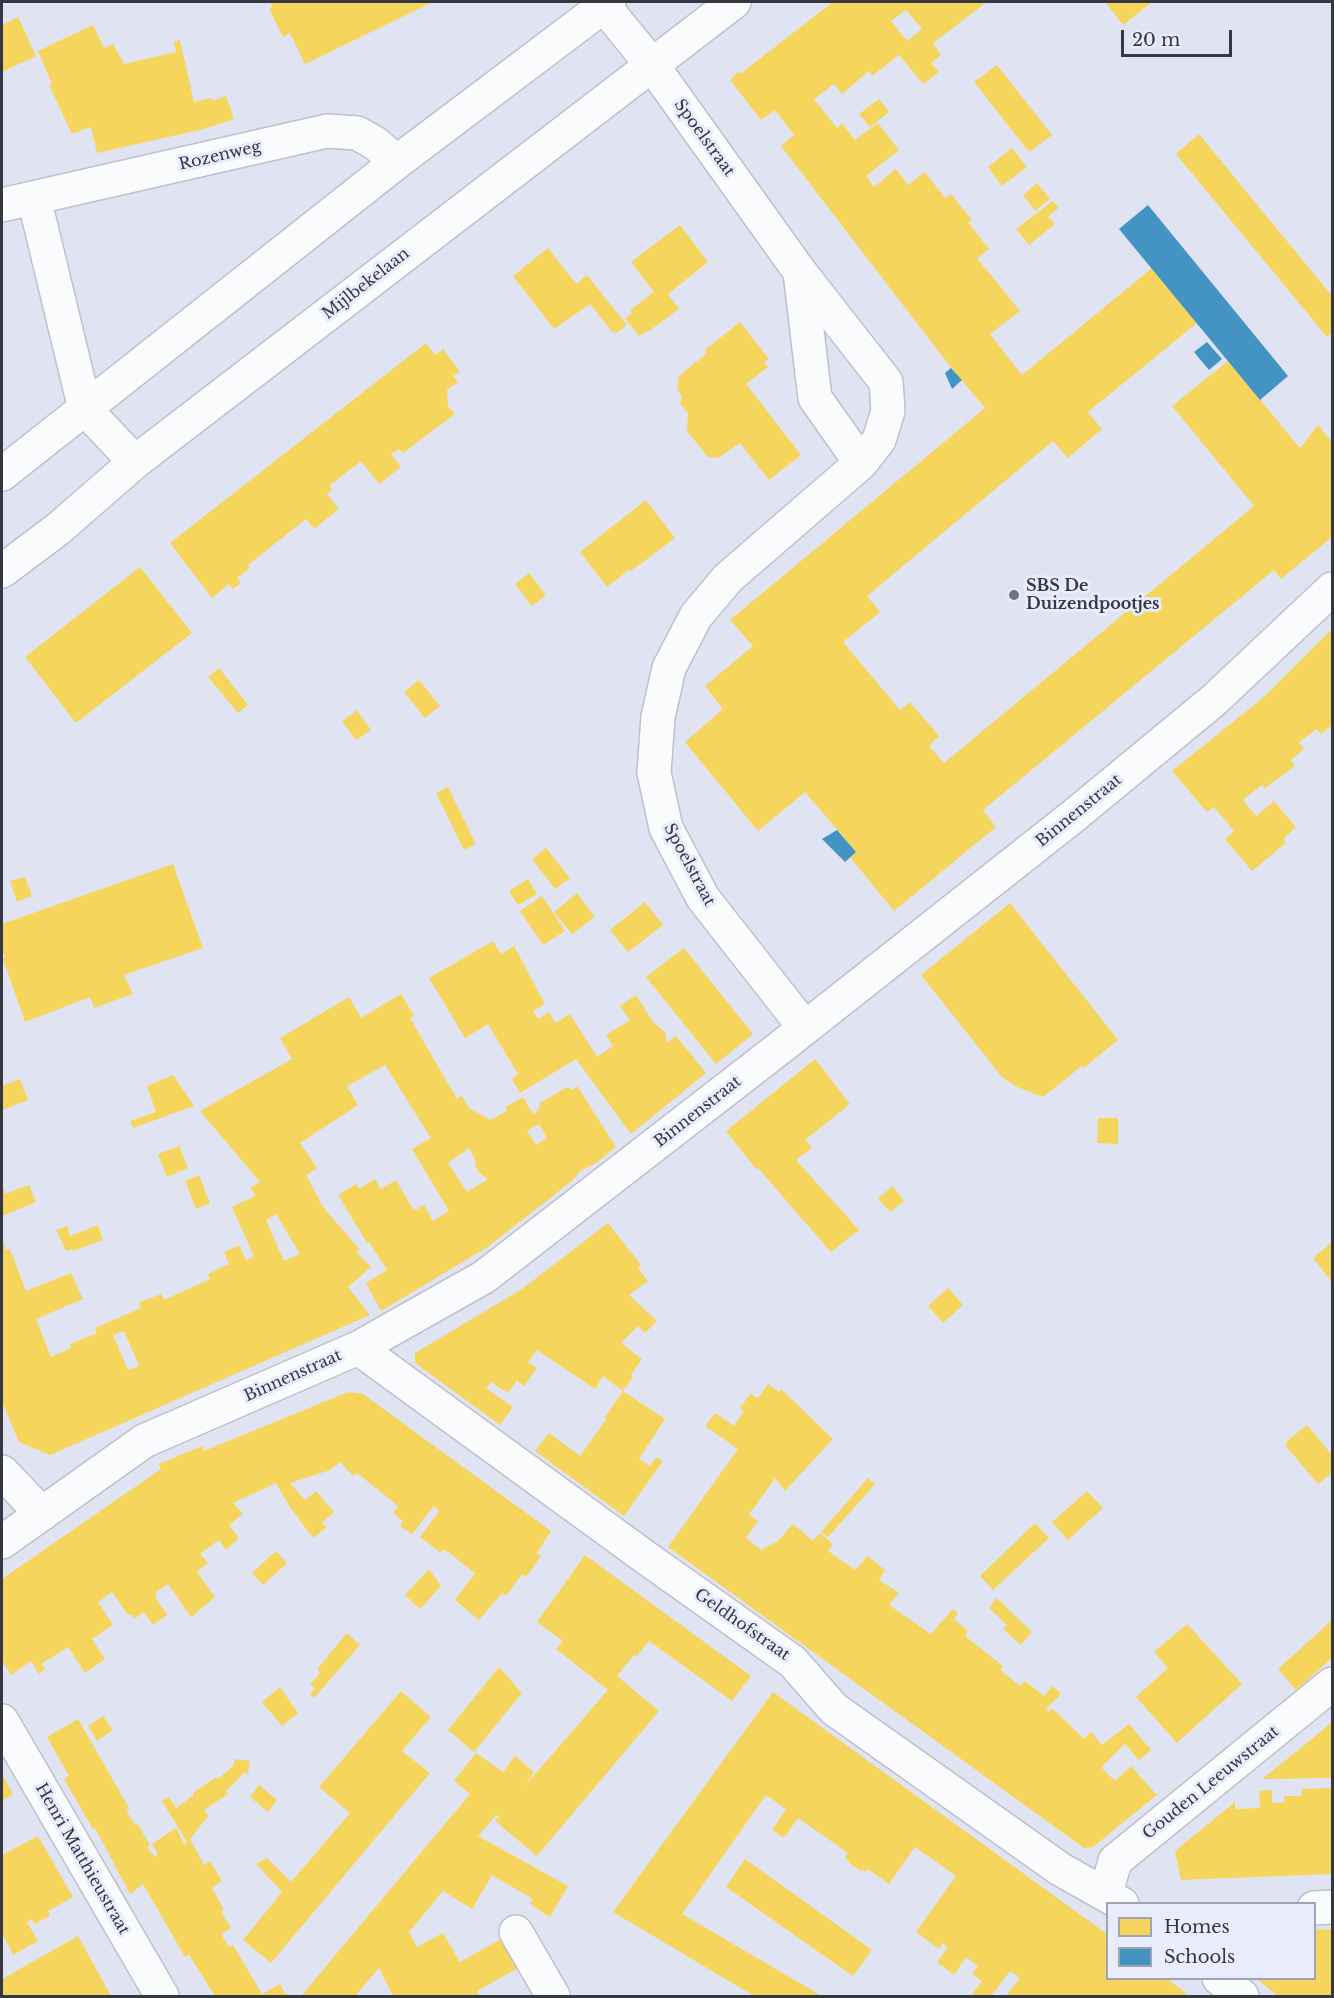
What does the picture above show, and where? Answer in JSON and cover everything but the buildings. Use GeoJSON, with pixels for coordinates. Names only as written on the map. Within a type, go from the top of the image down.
{"type":"FeatureCollection","features":[{"type":"Feature","properties":{"kind":"street","name":"Mijlbekelaan"},"geometry":{"type":"LineString","coordinates":[[2,571],[58,529],[135,462],[734,2]]}},
{"type":"Feature","properties":{"kind":"street","name":"Spoelstraat"},"geometry":{"type":"LineString","coordinates":[[606,4],[800,272],[886,382],[888,411],[879,440],[861,463],[728,578],[696,616],[669,668],[658,717],[654,773],[666,828],[703,898],[805,1028]]}},
{"type":"Feature","properties":{"kind":"street"},"geometry":{"type":"LineString","coordinates":[[2,474],[397,162],[606,4]]}},
{"type":"Feature","properties":{"kind":"street","name":"Rozenweg"},"geometry":{"type":"LineString","coordinates":[[2,205],[327,131],[357,132],[375,142],[397,162]]}},
{"type":"Feature","properties":{"kind":"street"},"geometry":{"type":"LineString","coordinates":[[34,198],[85,409],[135,462]]}},
{"type":"Feature","properties":{"kind":"street","name":"Spoelstraat"},"geometry":{"type":"LineString","coordinates":[[800,272],[814,398],[861,463]]}},
{"type":"Feature","properties":{"kind":"street","name":"Binnenstraat"},"geometry":{"type":"LineString","coordinates":[[2,1542],[144,1442],[358,1348],[484,1277],[1071,818],[1214,700],[1332,589]]}},
{"type":"Feature","properties":{"kind":"street","name":"Geldhofstraat"},"geometry":{"type":"LineString","coordinates":[[358,1348],[645,1557],[794,1662],[834,1709],[1060,1869],[1114,1898]]}},
{"type":"Feature","properties":{"kind":"street"},"geometry":{"type":"LineString","coordinates":[[2,1472],[42,1514]]}},
{"type":"Feature","properties":{"kind":"street","name":"Gouden Leeuwstraat"},"geometry":{"type":"LineString","coordinates":[[1114,1898],[1115,1862],[1332,1684]]}},
{"type":"Feature","properties":{"kind":"street","name":"Henri Matthieustraat"},"geometry":{"type":"LineString","coordinates":[[2,1721],[162,1996]]}},
{"type":"Feature","properties":{"kind":"street"},"geometry":{"type":"LineString","coordinates":[[1316,1908],[1332,1907]]}},
{"type":"Feature","properties":{"kind":"street"},"geometry":{"type":"LineString","coordinates":[[516,1932],[553,1996]]}},
{"type":"Feature","properties":{"kind":"street"},"geometry":{"type":"LineString","coordinates":[[1222,1980],[1242,1996]]}},
{"type":"Feature","properties":{"kind":"place","name":"SBS De Duizendpootjes"},"geometry":{"type":"Point","coordinates":[1014,595]}}]}
